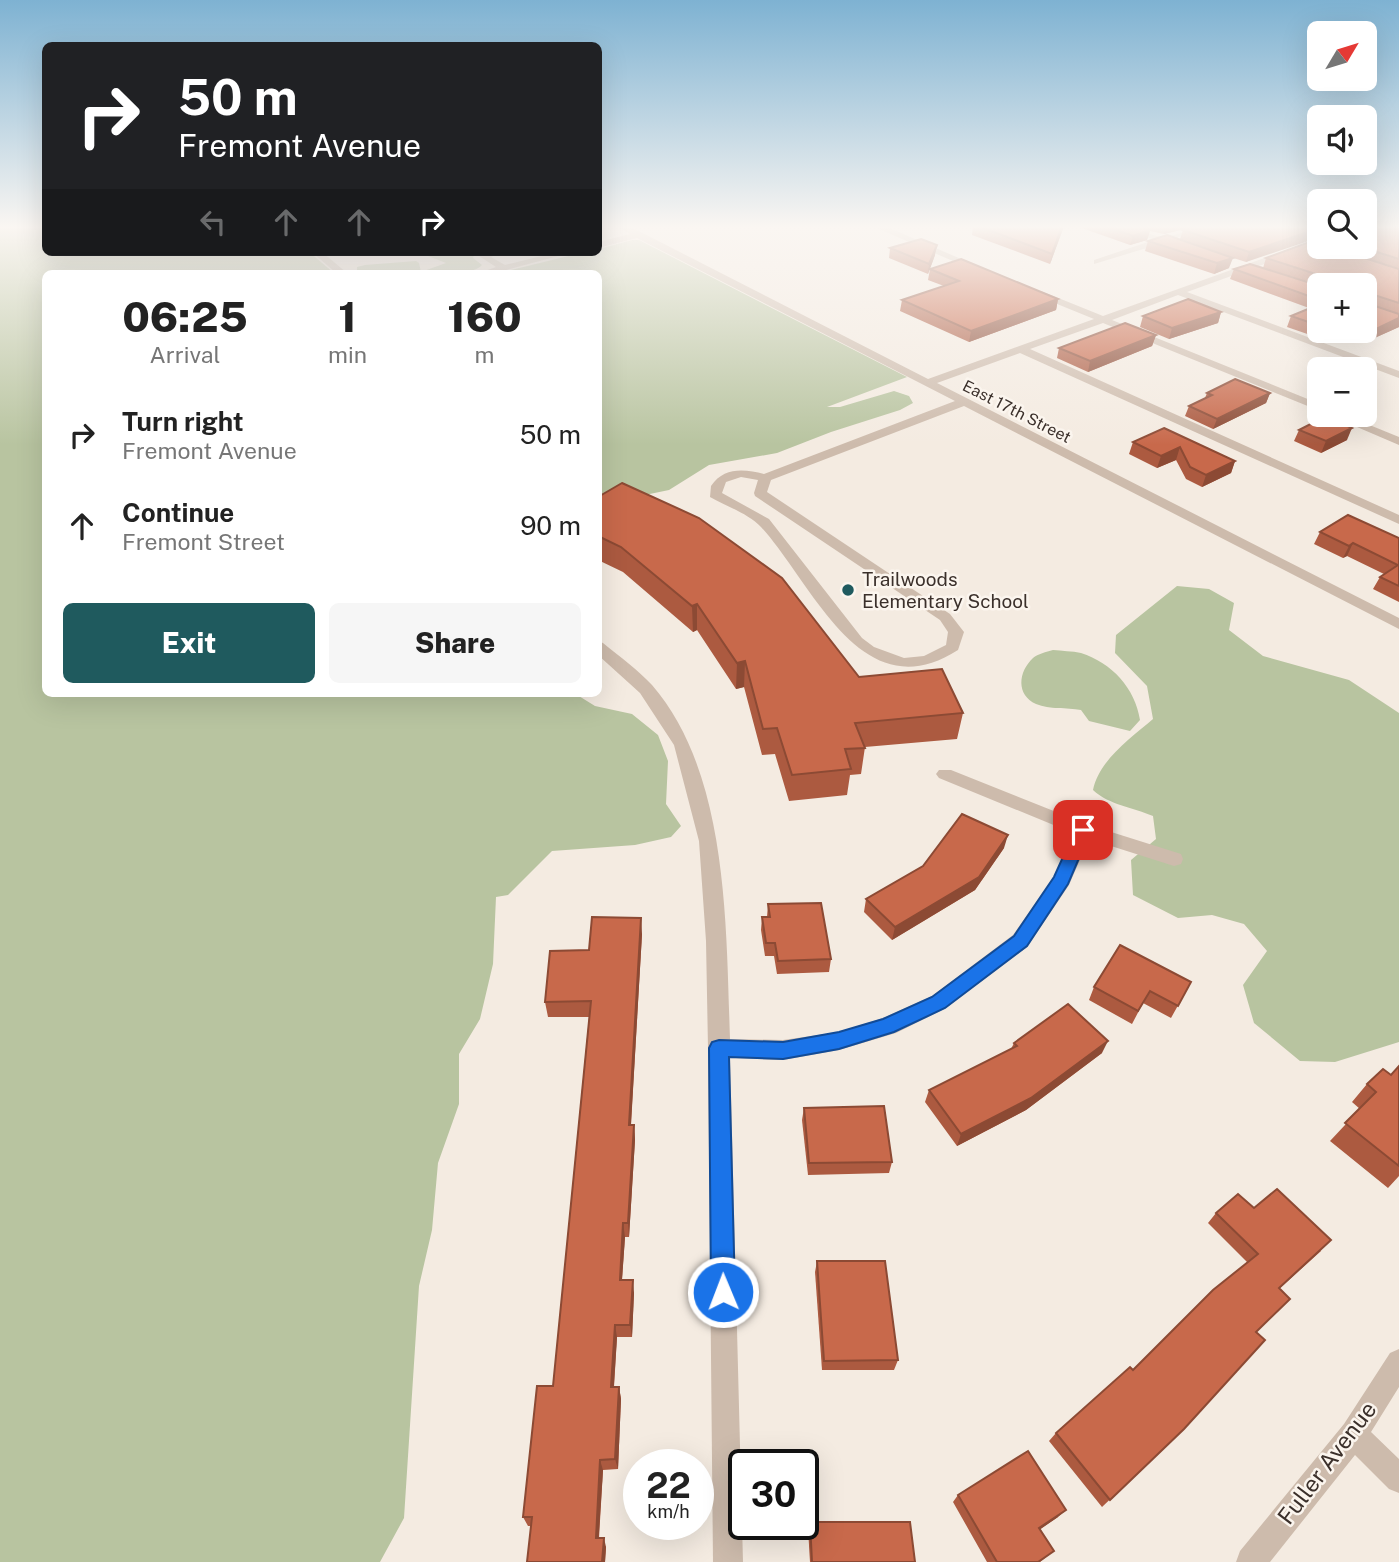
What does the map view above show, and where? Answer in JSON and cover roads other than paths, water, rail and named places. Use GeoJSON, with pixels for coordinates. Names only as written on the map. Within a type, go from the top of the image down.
{"type":"FeatureCollection","features":[{"type":"Feature","properties":{"kind":"street","name":"East 17th Street"},"geometry":{"type":"LineString","coordinates":[[763,299],[1399,624]]}},
{"type":"Feature","properties":{"kind":"street"},"geometry":{"type":"LineString","coordinates":[[1053,299],[1307,403]]}},
{"type":"Feature","properties":{"kind":"street"},"geometry":{"type":"LineString","coordinates":[[927,383],[1159,299]]}},
{"type":"Feature","properties":{"kind":"street"},"geometry":{"type":"LineString","coordinates":[[1196,299],[1399,375]]}},
{"type":"Feature","properties":{"kind":"street"},"geometry":{"type":"LineString","coordinates":[[1020,349],[1399,520]]}},
{"type":"Feature","properties":{"kind":"street"},"geometry":{"type":"LineString","coordinates":[[765,478],[761,493],[945,617],[956,632],[953,647],[936,660],[916,665],[891,660],[868,650],[857,641],[764,522],[715,494],[716,485],[722,478],[736,473],[749,473],[765,478],[963,402]]}},
{"type":"Feature","properties":{"kind":"street"},"geometry":{"type":"LineString","coordinates":[[1365,427],[1399,441]]}},
{"type":"Feature","properties":{"kind":"street"},"geometry":{"type":"LineString","coordinates":[[751,513],[776,504]]}},
{"type":"Feature","properties":{"kind":"street"},"geometry":{"type":"LineString","coordinates":[[602,650],[646,690],[682,745],[708,841],[716,941],[719,1048],[728,1562]]}},
{"type":"Feature","properties":{"kind":"street"},"geometry":{"type":"LineString","coordinates":[[945,774],[1083,830],[1174,859]]}},
{"type":"Feature","properties":{"kind":"street"},"geometry":{"type":"LineString","coordinates":[[719,1048],[783,1050],[839,1041],[888,1026],[939,1002],[1020,941],[1062,880],[1083,830]]}},
{"type":"Feature","properties":{"kind":"street","name":"Fuller Avenue"},"geometry":{"type":"LineString","coordinates":[[1251,1562],[1354,1434],[1399,1362]]}},
{"type":"Feature","properties":{"kind":"street"},"geometry":{"type":"LineString","coordinates":[[1354,1434],[1399,1479]]}},
{"type":"Feature","properties":{"kind":"place","name":"Trailwoods Elementary School"},"geometry":{"type":"Point","coordinates":[848,590]}}]}
